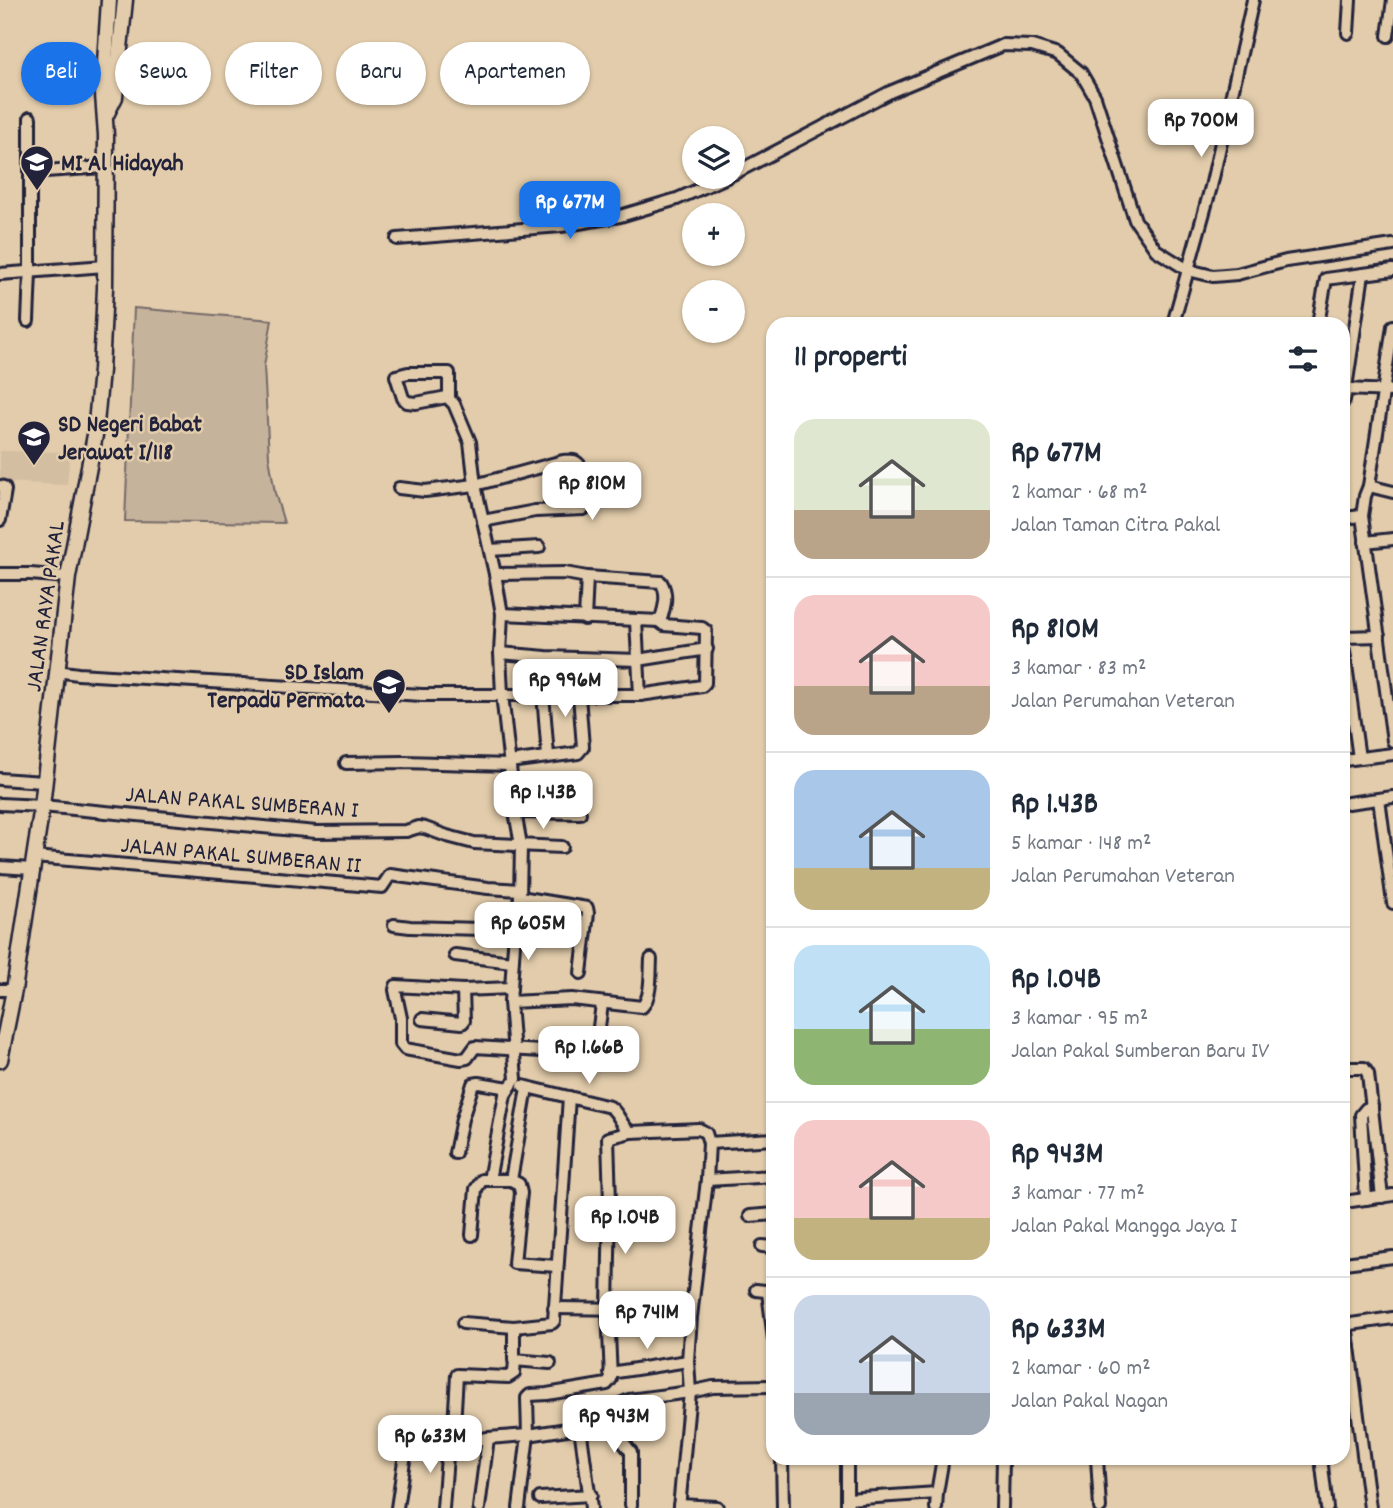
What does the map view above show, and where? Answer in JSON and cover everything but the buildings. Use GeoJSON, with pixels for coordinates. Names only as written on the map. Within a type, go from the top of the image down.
{"type":"FeatureCollection","features":[{"type":"Feature","properties":{"kind":"main road"},"geometry":{"type":"LineString","coordinates":[[106,116],[103,94],[109,0]]}},
{"type":"Feature","properties":{"kind":"main road"},"geometry":{"type":"LineString","coordinates":[[106,116],[115,97],[125,0]]}},
{"type":"Feature","properties":{"kind":"main road","name":"JALAN RAYA PAKAL"},"geometry":{"type":"LineString","coordinates":[[0,1060],[7,990],[46,807],[43,782],[68,673],[68,577],[95,435],[102,370],[106,116]]}},
{"type":"Feature","properties":{"kind":"street"},"geometry":{"type":"LineString","coordinates":[[1175,317],[1211,187],[1253,0]]}},
{"type":"Feature","properties":{"kind":"street"},"geometry":{"type":"LineString","coordinates":[[1348,33],[1350,0]]}},
{"type":"Feature","properties":{"kind":"street"},"geometry":{"type":"LineString","coordinates":[[1388,36],[1393,0]]}},
{"type":"Feature","properties":{"kind":"street"},"geometry":{"type":"LineString","coordinates":[[745,168],[890,92],[1003,45],[1032,46],[1058,54],[1081,73],[1095,97],[1135,220],[1156,250],[1188,270],[1213,276],[1237,274],[1286,261],[1393,245]]}},
{"type":"Feature","properties":{"kind":"street"},"geometry":{"type":"LineString","coordinates":[[28,321],[30,118]]}},
{"type":"Feature","properties":{"kind":"street"},"geometry":{"type":"LineString","coordinates":[[30,172],[105,167]]}},
{"type":"Feature","properties":{"kind":"street"},"geometry":{"type":"LineString","coordinates":[[397,239],[561,226],[620,216],[677,199],[700,189]]}},
{"type":"Feature","properties":{"kind":"street"},"geometry":{"type":"LineString","coordinates":[[0,274],[105,266]]}},
{"type":"Feature","properties":{"kind":"street"},"geometry":{"type":"LineString","coordinates":[[1319,317],[1325,279],[1393,270]]}},
{"type":"Feature","properties":{"kind":"street"},"geometry":{"type":"LineString","coordinates":[[1350,357],[1363,274]]}},
{"type":"Feature","properties":{"kind":"street"},"geometry":{"type":"LineString","coordinates":[[1393,326],[1388,391],[1362,516],[1393,741]]}},
{"type":"Feature","properties":{"kind":"street"},"geometry":{"type":"LineString","coordinates":[[449,398],[407,402],[403,398],[396,376],[408,373],[449,373],[449,398],[470,442],[475,485],[502,614],[499,653],[509,763],[521,845],[520,894],[514,930],[510,1002],[515,1048],[513,1083],[505,1095],[488,1180]]}},
{"type":"Feature","properties":{"kind":"street"},"geometry":{"type":"LineString","coordinates":[[1350,389],[1388,391]]}},
{"type":"Feature","properties":{"kind":"street"},"geometry":{"type":"LineString","coordinates":[[399,488],[425,491],[475,485],[563,461],[577,462],[580,467],[587,486],[584,509],[535,511],[483,520]]}},
{"type":"Feature","properties":{"kind":"street"},"geometry":{"type":"LineString","coordinates":[[0,486],[4,487],[5,493],[0,520]]}},
{"type":"Feature","properties":{"kind":"street"},"geometry":{"type":"LineString","coordinates":[[1368,486],[1393,492]]}},
{"type":"Feature","properties":{"kind":"street"},"geometry":{"type":"LineString","coordinates":[[1350,517],[1362,516]]}},
{"type":"Feature","properties":{"kind":"street"},"geometry":{"type":"LineString","coordinates":[[1365,542],[1393,538]]}},
{"type":"Feature","properties":{"kind":"street"},"geometry":{"type":"LineString","coordinates":[[490,550],[539,547]]}},
{"type":"Feature","properties":{"kind":"street"},"geometry":{"type":"LineString","coordinates":[[495,574],[558,573],[661,582],[666,601],[660,621]]}},
{"type":"Feature","properties":{"kind":"street"},"geometry":{"type":"LineString","coordinates":[[0,574],[68,577]]}},
{"type":"Feature","properties":{"kind":"street"},"geometry":{"type":"LineString","coordinates":[[585,619],[587,577]]}},
{"type":"Feature","properties":{"kind":"street"},"geometry":{"type":"LineString","coordinates":[[68,673],[408,694],[640,695],[704,685],[706,682],[707,649],[704,628],[664,625],[660,621],[502,614]]}},
{"type":"Feature","properties":{"kind":"street"},"geometry":{"type":"LineString","coordinates":[[636,621],[640,695]]}},
{"type":"Feature","properties":{"kind":"street"},"geometry":{"type":"LineString","coordinates":[[1350,637],[1379,636]]}},
{"type":"Feature","properties":{"kind":"street"},"geometry":{"type":"LineString","coordinates":[[499,653],[638,660],[707,649]]}},
{"type":"Feature","properties":{"kind":"street"},"geometry":{"type":"LineString","coordinates":[[543,694],[548,756]]}},
{"type":"Feature","properties":{"kind":"street"},"geometry":{"type":"LineString","coordinates":[[1350,694],[1359,758]]}},
{"type":"Feature","properties":{"kind":"street"},"geometry":{"type":"LineString","coordinates":[[346,763],[509,763],[578,753],[583,749],[579,695]]}},
{"type":"Feature","properties":{"kind":"street"},"geometry":{"type":"LineString","coordinates":[[1350,759],[1393,754]]}},
{"type":"Feature","properties":{"kind":"street"},"geometry":{"type":"LineString","coordinates":[[0,779],[43,782]]}},
{"type":"Feature","properties":{"kind":"street"},"geometry":{"type":"LineString","coordinates":[[1350,803],[1393,797]]}},
{"type":"Feature","properties":{"kind":"street"},"geometry":{"type":"LineString","coordinates":[[1378,799],[1393,903]]}},
{"type":"Feature","properties":{"kind":"street","name":"JALAN PAKAL SUMBERAN I"},"geometry":{"type":"LineString","coordinates":[[0,804],[316,832],[406,831],[419,827],[474,843],[562,847]]}},
{"type":"Feature","properties":{"kind":"street"},"geometry":{"type":"LineString","coordinates":[[515,812],[580,813]]}},
{"type":"Feature","properties":{"kind":"street"},"geometry":{"type":"LineString","coordinates":[[0,867],[33,863]]}},
{"type":"Feature","properties":{"kind":"street","name":"JALAN PAKAL SUMBERAN II"},"geometry":{"type":"LineString","coordinates":[[33,863],[382,887],[390,875],[520,894]]}},
{"type":"Feature","properties":{"kind":"street"},"geometry":{"type":"LineString","coordinates":[[520,894],[587,908],[581,973]]}},
{"type":"Feature","properties":{"kind":"street"},"geometry":{"type":"LineString","coordinates":[[394,925],[514,930]]}},
{"type":"Feature","properties":{"kind":"street"},"geometry":{"type":"LineString","coordinates":[[455,955],[512,962]]}},
{"type":"Feature","properties":{"kind":"street"},"geometry":{"type":"LineString","coordinates":[[510,1002],[572,999],[639,1008],[644,1006],[649,991],[651,959]]}},
{"type":"Feature","properties":{"kind":"street"},"geometry":{"type":"LineString","coordinates":[[511,988],[463,990],[396,986],[401,1018],[401,1044],[405,1049],[465,1059],[475,1047],[593,1054],[596,1050],[602,1004]]}},
{"type":"Feature","properties":{"kind":"street"},"geometry":{"type":"LineString","coordinates":[[422,1018],[463,1023],[463,990]]}},
{"type":"Feature","properties":{"kind":"street"},"geometry":{"type":"LineString","coordinates":[[1350,1068],[1364,1068],[1368,1074],[1388,1196],[1350,1201]]}},
{"type":"Feature","properties":{"kind":"street"},"geometry":{"type":"LineString","coordinates":[[455,1153],[473,1084],[479,1083],[519,1083],[527,1088],[610,1107],[617,1112],[625,1128],[631,1132]]}},
{"type":"Feature","properties":{"kind":"street"},"geometry":{"type":"LineString","coordinates":[[512,1180],[527,1088]]}},
{"type":"Feature","properties":{"kind":"street"},"geometry":{"type":"LineString","coordinates":[[463,1323],[514,1326],[553,1322],[569,1097]]}},
{"type":"Feature","properties":{"kind":"street"},"geometry":{"type":"LineString","coordinates":[[1366,1199],[1361,1115],[1372,1107]]}},
{"type":"Feature","properties":{"kind":"street"},"geometry":{"type":"LineString","coordinates":[[519,1508],[528,1431],[528,1396],[607,1384],[611,1379],[608,1309],[608,1138],[631,1132],[699,1129],[706,1133],[709,1143],[691,1317],[688,1361],[690,1392],[679,1507],[717,1507]]}},
{"type":"Feature","properties":{"kind":"street"},"geometry":{"type":"LineString","coordinates":[[709,1143],[766,1139]]}},
{"type":"Feature","properties":{"kind":"street"},"geometry":{"type":"LineString","coordinates":[[707,1180],[766,1176]]}},
{"type":"Feature","properties":{"kind":"street"},"geometry":{"type":"LineString","coordinates":[[472,1235],[476,1189],[480,1181],[512,1180],[519,1184],[521,1193],[514,1263],[557,1266]]}},
{"type":"Feature","properties":{"kind":"street"},"geometry":{"type":"LineString","coordinates":[[750,1216],[766,1215]]}},
{"type":"Feature","properties":{"kind":"street"},"geometry":{"type":"LineString","coordinates":[[1350,1261],[1393,1257]]}},
{"type":"Feature","properties":{"kind":"street"},"geometry":{"type":"LineString","coordinates":[[755,1290],[766,1291]]}},
{"type":"Feature","properties":{"kind":"street"},"geometry":{"type":"LineString","coordinates":[[554,1308],[629,1309]]}},
{"type":"Feature","properties":{"kind":"street"},"geometry":{"type":"LineString","coordinates":[[1350,1324],[1393,1321]]}},
{"type":"Feature","properties":{"kind":"street"},"geometry":{"type":"LineString","coordinates":[[443,1508],[457,1375],[509,1377],[514,1373],[514,1326]]}},
{"type":"Feature","properties":{"kind":"street"},"geometry":{"type":"LineString","coordinates":[[515,1360],[550,1363]]}},
{"type":"Feature","properties":{"kind":"street"},"geometry":{"type":"LineString","coordinates":[[610,1373],[688,1361]]}},
{"type":"Feature","properties":{"kind":"street"},"geometry":{"type":"LineString","coordinates":[[1350,1361],[1370,1508]]}},
{"type":"Feature","properties":{"kind":"street"},"geometry":{"type":"LineString","coordinates":[[397,1508],[405,1454],[408,1450],[452,1437],[488,1438],[528,1431],[580,1427],[629,1400],[713,1387],[766,1386]]}},
{"type":"Feature","properties":{"kind":"street"},"geometry":{"type":"LineString","coordinates":[[613,1407],[617,1434],[631,1452],[631,1505]]}},
{"type":"Feature","properties":{"kind":"street"},"geometry":{"type":"LineString","coordinates":[[580,1427],[591,1508]]}},
{"type":"Feature","properties":{"kind":"street"},"geometry":{"type":"LineString","coordinates":[[479,1508],[488,1438]]}},
{"type":"Feature","properties":{"kind":"street"},"geometry":{"type":"LineString","coordinates":[[782,1465],[783,1508]]}},
{"type":"Feature","properties":{"kind":"street"},"geometry":{"type":"LineString","coordinates":[[847,1465],[847,1503],[937,1493]]}},
{"type":"Feature","properties":{"kind":"street"},"geometry":{"type":"LineString","coordinates":[[936,1508],[942,1465]]}},
{"type":"Feature","properties":{"kind":"street"},"geometry":{"type":"LineString","coordinates":[[1002,1508],[1003,1465]]}},
{"type":"Feature","properties":{"kind":"street"},"geometry":{"type":"LineString","coordinates":[[1097,1465],[1100,1508]]}},
{"type":"Feature","properties":{"kind":"street"},"geometry":{"type":"LineString","coordinates":[[1322,1465],[1327,1508]]}},
{"type":"Feature","properties":{"kind":"street"},"geometry":{"type":"LineString","coordinates":[[540,1497],[591,1496]]}},
{"type":"Feature","properties":{"kind":"shaded area"},"geometry":{"type":"Polygon","coordinates":[[[134,308],[272,320],[264,366],[269,457],[275,493],[284,523],[125,521],[134,308]]]}},
{"type":"Feature","properties":{"kind":"shaded area","name":"SD Negeri Babat Jerawat I/118"},"geometry":{"type":"Polygon","coordinates":[[[0,451],[70,452],[67,485],[0,482],[0,451]]]}},
{"type":"Feature","properties":{"kind":"place","name":"MI Al Hidayah"},"geometry":{"type":"Point","coordinates":[37,192]}},
{"type":"Feature","properties":{"kind":"place","name":"SD Negeri Babat Jerawat I/118"},"geometry":{"type":"Point","coordinates":[34,467]}},
{"type":"Feature","properties":{"kind":"place","name":"SD Islam Terpadu Permata"},"geometry":{"type":"Point","coordinates":[389,715]}}]}
